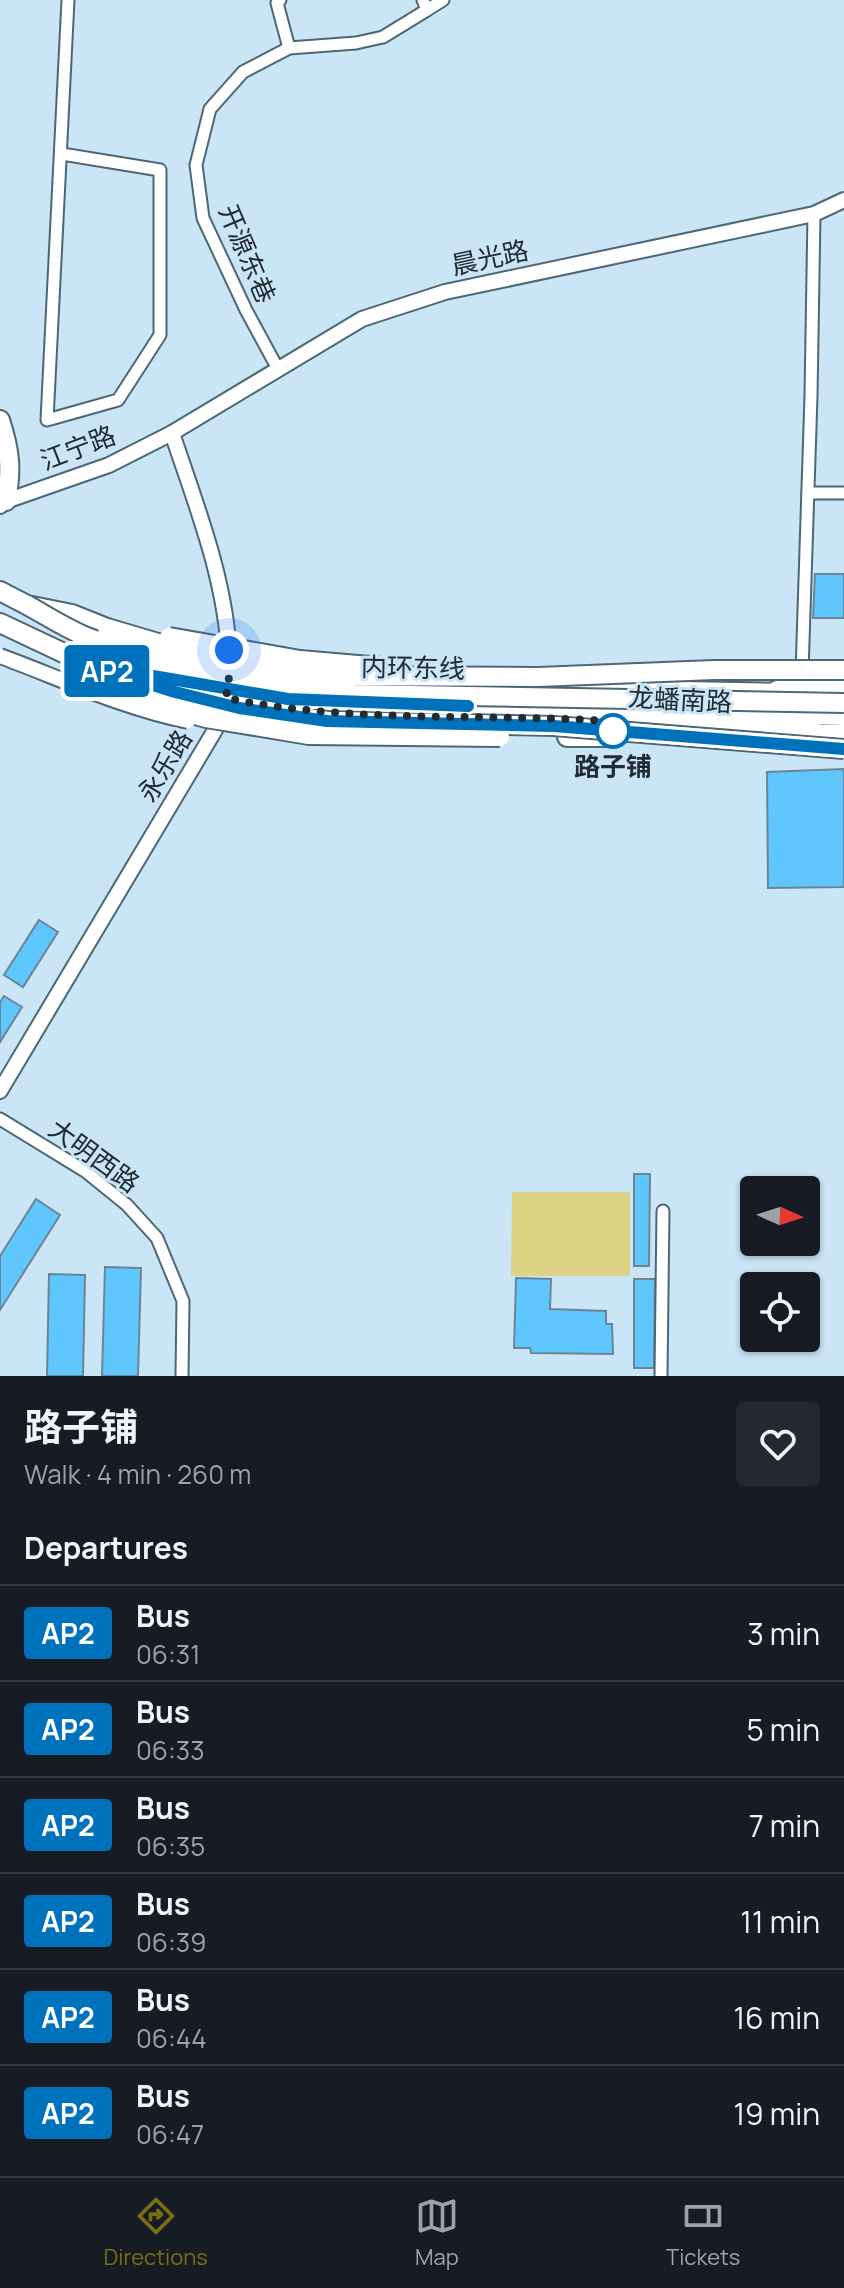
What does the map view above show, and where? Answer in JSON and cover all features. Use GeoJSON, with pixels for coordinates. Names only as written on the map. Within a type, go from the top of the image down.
{"type":"FeatureCollection","features":[{"type":"Feature","properties":{"kind":"highway"},"geometry":{"type":"LineString","coordinates":[[0,420],[10,449],[10,480],[3,503]]}},
{"type":"Feature","properties":{"kind":"highway","name":"内环东线"},"geometry":{"type":"LineString","coordinates":[[0,591],[86,636],[242,680],[294,689],[354,694],[844,703]]}},
{"type":"Feature","properties":{"kind":"highway"},"geometry":{"type":"LineString","coordinates":[[27,605],[72,614],[107,628],[202,656],[320,676],[523,677],[714,670],[844,670]]}},
{"type":"Feature","properties":{"kind":"highway"},"geometry":{"type":"LineString","coordinates":[[0,623],[89,665],[148,701],[206,718],[309,735],[676,738],[729,728]]}},
{"type":"Feature","properties":{"kind":"highway"},"geometry":{"type":"LineString","coordinates":[[107,628],[300,660],[414,670],[481,685]]}},
{"type":"Feature","properties":{"kind":"highway"},"geometry":{"type":"LineString","coordinates":[[89,665],[239,708],[327,721],[554,726],[844,749]]}},
{"type":"Feature","properties":{"kind":"highway","name":"内环东线"},"geometry":{"type":"LineString","coordinates":[[89,665],[288,699],[844,716]]}},
{"type":"Feature","properties":{"kind":"highway"},"geometry":{"type":"LineString","coordinates":[[777,690],[802,685],[844,690]]}},
{"type":"Feature","properties":{"kind":"highway"},"geometry":{"type":"LineString","coordinates":[[773,725],[823,734],[844,734]]}},
{"type":"Feature","properties":{"kind":"street"},"geometry":{"type":"LineString","coordinates":[[62,154],[160,170],[160,335],[118,400],[47,420],[68,0]]}},
{"type":"Feature","properties":{"kind":"street"},"geometry":{"type":"LineString","coordinates":[[280,0],[277,3],[289,48]]}},
{"type":"Feature","properties":{"kind":"street","name":"开源东巷"},"geometry":{"type":"LineString","coordinates":[[278,369],[246,310],[203,218],[196,165],[210,109],[243,72],[289,48],[356,43],[383,37],[425,5],[443,0]]}},
{"type":"Feature","properties":{"kind":"street","name":"晨光路"},"geometry":{"type":"LineString","coordinates":[[172,433],[362,319],[445,292],[814,214],[844,200]]}},
{"type":"Feature","properties":{"kind":"street"},"geometry":{"type":"LineString","coordinates":[[802,685],[814,214]]}},
{"type":"Feature","properties":{"kind":"street","name":"江宁路"},"geometry":{"type":"LineString","coordinates":[[3,503],[109,465],[172,433]]}},
{"type":"Feature","properties":{"kind":"street","name":"永乐路"},"geometry":{"type":"LineString","coordinates":[[0,1091],[215,730],[226,698],[230,670],[228,630],[214,568],[172,433]]}},
{"type":"Feature","properties":{"kind":"street"},"geometry":{"type":"LineString","coordinates":[[808,493],[844,493]]}},
{"type":"Feature","properties":{"kind":"street"},"geometry":{"type":"LineString","coordinates":[[0,656],[168,717],[235,730],[309,735]]}},
{"type":"Feature","properties":{"kind":"street","name":"龙蟠南路"},"geometry":{"type":"LineString","coordinates":[[230,670],[318,683],[376,687],[481,685],[844,690]]}},
{"type":"Feature","properties":{"kind":"street","name":"龙蟠南路"},"geometry":{"type":"LineString","coordinates":[[226,698],[318,713],[575,719],[729,728],[844,725]]}},
{"type":"Feature","properties":{"kind":"street","name":"大明西路"},"geometry":{"type":"LineString","coordinates":[[0,1119],[85,1171],[127,1205],[157,1238],[183,1301],[182,1376]]}},
{"type":"Feature","properties":{"kind":"street"},"geometry":{"type":"LineString","coordinates":[[661,1376],[663,1211]]}},
{"type":"Feature","properties":{"kind":"shaded area"},"geometry":{"type":"Polygon","coordinates":[[[512,1192],[630,1192],[630,1276],[511,1276],[512,1192]]]}},
{"type":"Feature","properties":{"kind":"building"},"geometry":{"type":"Polygon","coordinates":[[[815,574],[844,574],[844,618],[813,618],[815,574]]]}},
{"type":"Feature","properties":{"kind":"building"},"geometry":{"type":"Polygon","coordinates":[[[844,769],[844,887],[768,888],[767,772],[844,769]]]}},
{"type":"Feature","properties":{"kind":"building"},"geometry":{"type":"Polygon","coordinates":[[[39,920],[58,932],[23,987],[4,975],[39,920]]]}},
{"type":"Feature","properties":{"kind":"building"},"geometry":{"type":"Polygon","coordinates":[[[4,996],[22,1007],[0,1042],[0,1002],[4,996]]]}},
{"type":"Feature","properties":{"kind":"building"},"geometry":{"type":"Polygon","coordinates":[[[634,1174],[650,1174],[649,1266],[634,1266],[634,1174]]]}},
{"type":"Feature","properties":{"kind":"building"},"geometry":{"type":"Polygon","coordinates":[[[36,1199],[60,1215],[0,1310],[0,1256],[36,1199]]]}},
{"type":"Feature","properties":{"kind":"building"},"geometry":{"type":"Polygon","coordinates":[[[105,1267],[141,1268],[138,1376],[102,1376],[105,1267]]]}},
{"type":"Feature","properties":{"kind":"building"},"geometry":{"type":"Polygon","coordinates":[[[49,1274],[85,1275],[83,1376],[47,1376],[49,1274]]]}},
{"type":"Feature","properties":{"kind":"building"},"geometry":{"type":"Polygon","coordinates":[[[516,1278],[551,1279],[550,1309],[606,1311],[606,1324],[612,1324],[613,1354],[531,1353],[530,1348],[514,1348],[516,1278]]]}},
{"type":"Feature","properties":{"kind":"building"},"geometry":{"type":"Polygon","coordinates":[[[634,1279],[655,1279],[654,1368],[634,1368],[634,1279]]]}},
{"type":"Feature","properties":{"kind":"bus line","name":"AP2"},"geometry":{"type":"LineString","coordinates":[[468,706],[348,704],[288,699],[89,665],[239,708],[327,721],[554,726],[844,749]]}},
{"type":"Feature","properties":{"kind":"place","name":"路子铺"},"geometry":{"type":"Point","coordinates":[613,731]}},
{"type":"Feature","properties":{"kind":"route"},"geometry":{"type":"LineString","coordinates":[[229,650],[226,698],[318,713],[606,721],[613,731]]}}]}
